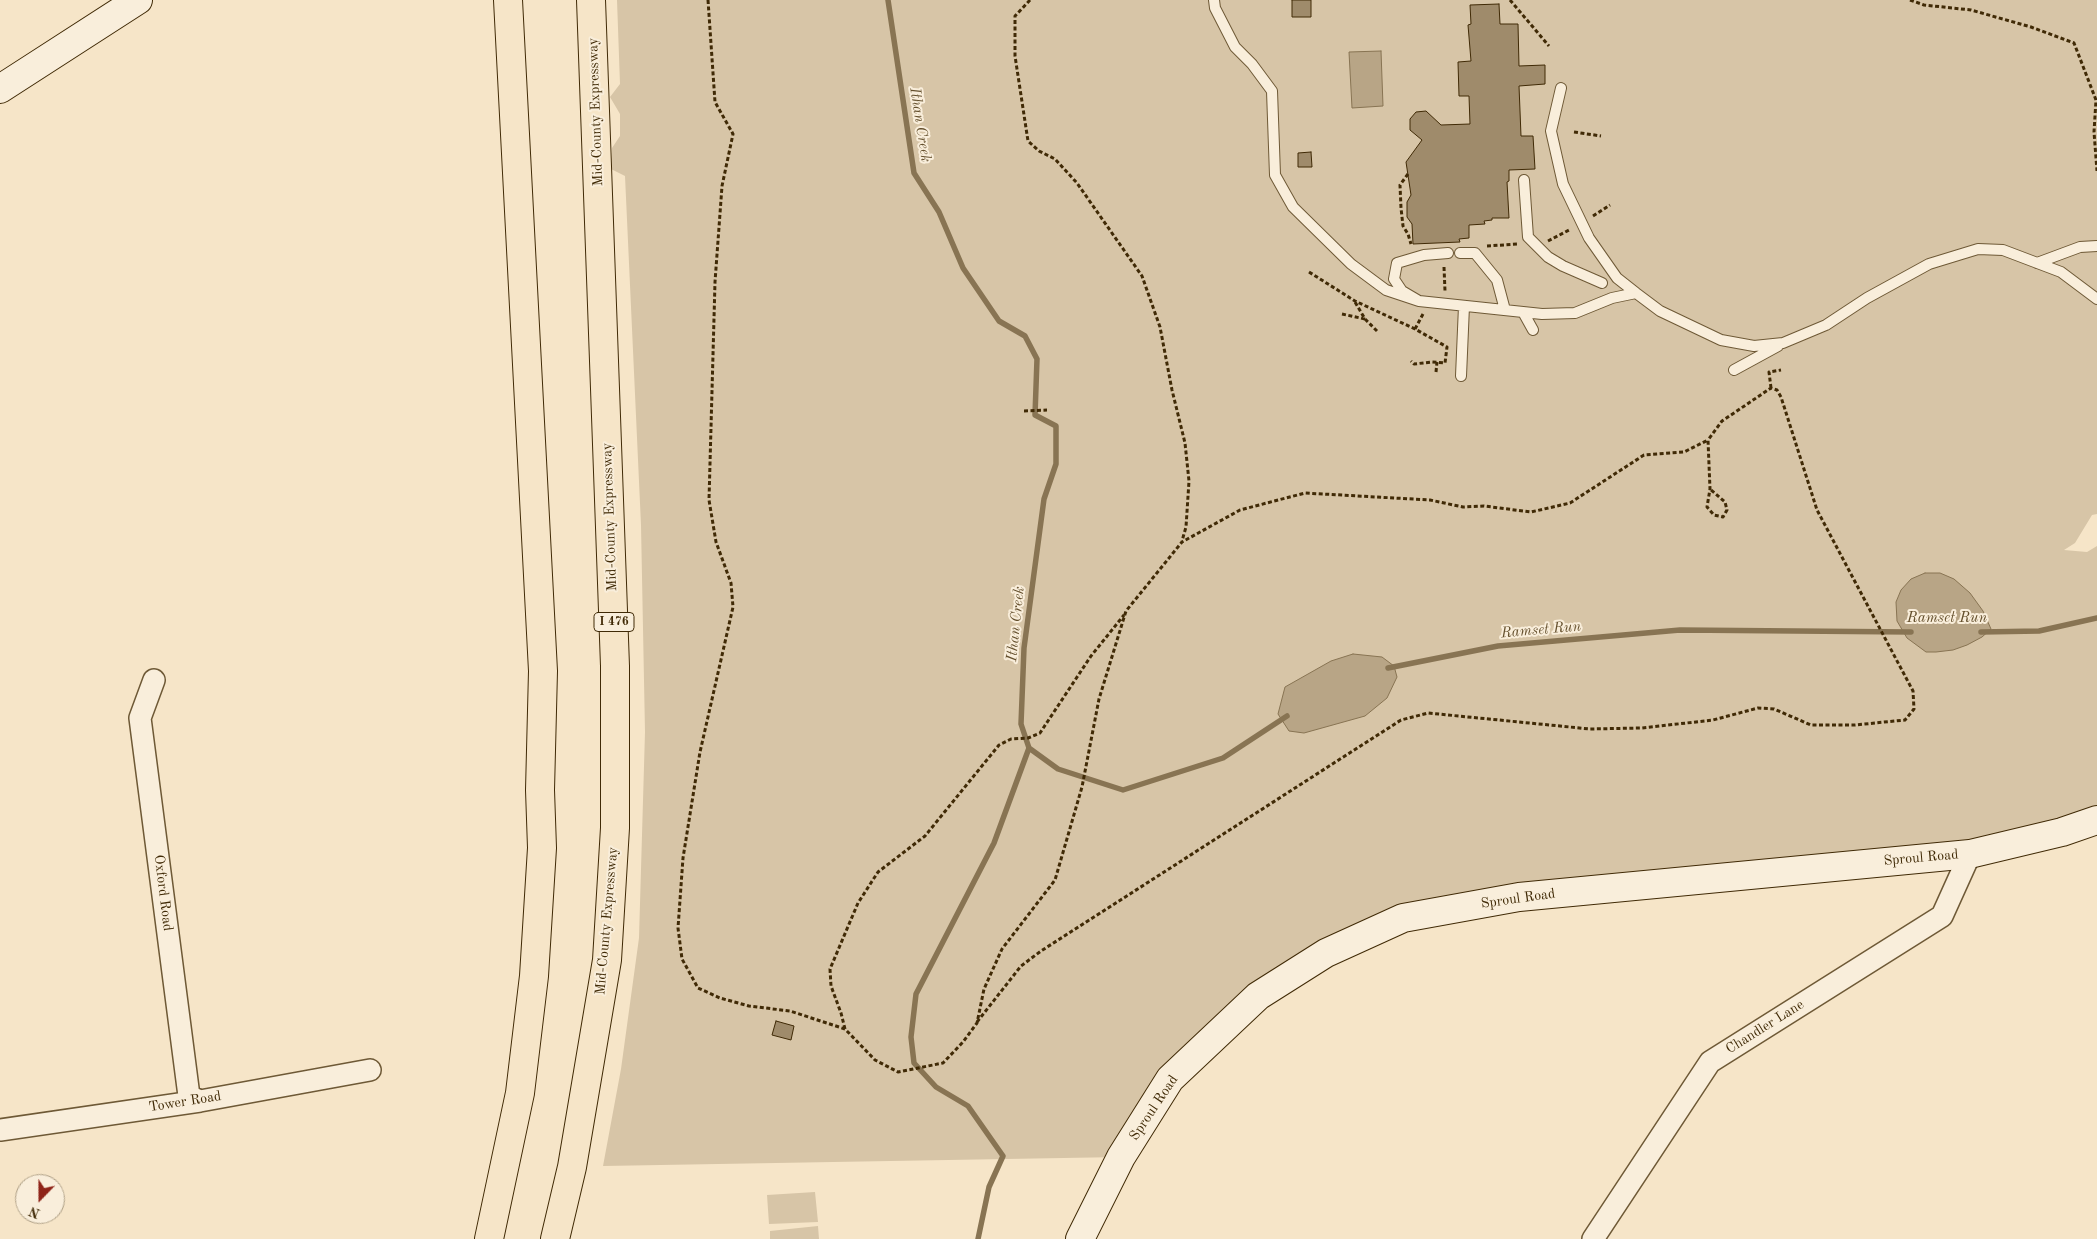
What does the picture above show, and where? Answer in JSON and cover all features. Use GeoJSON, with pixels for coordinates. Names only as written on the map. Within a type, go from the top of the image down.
{"type":"FeatureCollection","features":[{"type":"Feature","properties":{"kind":"highway"},"geometry":{"type":"LineString","coordinates":[[489,1239],[520,1093],[534,976],[542,848],[540,790],[543,671],[508,0]]}},
{"type":"Feature","properties":{"kind":"highway","name":"Mid-County Expressway"},"geometry":{"type":"LineString","coordinates":[[555,1239],[572,1167],[607,960],[615,828],[615,666],[591,0]]}},
{"type":"Feature","properties":{"kind":"main road"},"geometry":{"type":"LineString","coordinates":[[0,89],[138,0]]}},
{"type":"Feature","properties":{"kind":"main road","name":"Sproul Road"},"geometry":{"type":"LineString","coordinates":[[1080,1239],[1121,1157],[1170,1079],[1258,996],[1326,953],[1403,918],[1519,897],[1970,854],[2062,832],[2097,820]]}},
{"type":"Feature","properties":{"kind":"street","name":"Oxford Road"},"geometry":{"type":"LineString","coordinates":[[154,680],[140,718],[189,1096],[200,1100]]}},
{"type":"Feature","properties":{"kind":"street","name":"Chandler Lane"},"geometry":{"type":"LineString","coordinates":[[1599,1237],[1710,1062],[1942,916],[1970,854]]}},
{"type":"Feature","properties":{"kind":"street","name":"Tower Road"},"geometry":{"type":"LineString","coordinates":[[0,1130],[200,1100],[370,1070]]}},
{"type":"Feature","properties":{"kind":"lane"},"geometry":{"type":"LineString","coordinates":[[1214,0],[1215,8],[1235,47],[1252,64],[1272,91],[1275,175],[1294,207],[1351,264],[1386,290],[1419,301],[1542,314],[1575,313],[1612,298],[1636,293]]}},
{"type":"Feature","properties":{"kind":"lane"},"geometry":{"type":"LineString","coordinates":[[1561,88],[1551,131],[1564,184],[1588,238],[1617,278],[1660,312],[1720,340],[1754,346],[1783,343]]}},
{"type":"Feature","properties":{"kind":"lane"},"geometry":{"type":"LineString","coordinates":[[1524,180],[1528,237],[1548,257],[1563,266],[1602,283],[1617,278]]}},
{"type":"Feature","properties":{"kind":"lane"},"geometry":{"type":"LineString","coordinates":[[2037,263],[2080,247],[2097,246]]}},
{"type":"Feature","properties":{"kind":"lane"},"geometry":{"type":"LineString","coordinates":[[1734,370],[1783,343],[1826,325],[1867,298],[1929,264],[1978,249],[2002,250],[2061,272],[2097,299]]}},
{"type":"Feature","properties":{"kind":"lane"},"geometry":{"type":"LineString","coordinates":[[1419,301],[1402,291],[1394,279],[1397,263],[1424,255],[1446,253]]}},
{"type":"Feature","properties":{"kind":"lane"},"geometry":{"type":"LineString","coordinates":[[1460,253],[1475,253],[1497,280],[1504,310]]}},
{"type":"Feature","properties":{"kind":"lane"},"geometry":{"type":"LineString","coordinates":[[1602,283],[1601,291],[1612,298]]}},
{"type":"Feature","properties":{"kind":"lane"},"geometry":{"type":"LineString","coordinates":[[1461,376],[1464,306]]}},
{"type":"Feature","properties":{"kind":"lane"},"geometry":{"type":"LineString","coordinates":[[1523,312],[1533,330]]}},
{"type":"Feature","properties":{"kind":"path"},"geometry":{"type":"LineString","coordinates":[[708,0],[715,102],[733,134],[722,186],[715,282],[709,500],[716,542],[731,583],[733,607],[700,752],[683,858],[678,928],[682,959],[698,988],[720,998],[749,1006],[790,1011],[845,1029],[875,1060],[898,1072],[943,1064],[963,1042],[1022,966],[1041,951],[1401,720],[1428,713],[1590,729],[1642,728],[1713,720],[1758,708],[1774,709],[1811,725],[1855,725],[1905,720],[1914,709],[1914,691],[1817,510],[1781,396],[1776,390],[1771,388]]}},
{"type":"Feature","properties":{"kind":"path"},"geometry":{"type":"LineString","coordinates":[[1030,0],[1014,16],[1016,56],[1028,141],[1039,151],[1055,159],[1077,183],[1142,276],[1160,327],[1172,390],[1185,443],[1189,481],[1186,526],[1182,542]]}},
{"type":"Feature","properties":{"kind":"path"},"geometry":{"type":"LineString","coordinates":[[1510,0],[1549,46]]}},
{"type":"Feature","properties":{"kind":"path"},"geometry":{"type":"LineString","coordinates":[[1910,0],[1924,5],[1970,10],[2031,27],[2074,43],[2096,100],[2094,132],[2097,171]]}},
{"type":"Feature","properties":{"kind":"path"},"geometry":{"type":"LineString","coordinates":[[1574,132],[1601,136]]}},
{"type":"Feature","properties":{"kind":"path"},"geometry":{"type":"LineString","coordinates":[[1408,174],[1400,185],[1403,226],[1411,244]]}},
{"type":"Feature","properties":{"kind":"path"},"geometry":{"type":"LineString","coordinates":[[1588,219],[1599,210],[1610,206]]}},
{"type":"Feature","properties":{"kind":"path"},"geometry":{"type":"LineString","coordinates":[[1545,242],[1571,229]]}},
{"type":"Feature","properties":{"kind":"path"},"geometry":{"type":"LineString","coordinates":[[1481,247],[1509,246],[1522,243]]}},
{"type":"Feature","properties":{"kind":"path"},"geometry":{"type":"LineString","coordinates":[[1445,304],[1446,253]]}},
{"type":"Feature","properties":{"kind":"path"},"geometry":{"type":"LineString","coordinates":[[1308,272],[1355,301],[1415,329],[1447,347],[1445,363],[1414,364],[1411,361]]}},
{"type":"Feature","properties":{"kind":"path"},"geometry":{"type":"LineString","coordinates":[[1355,301],[1365,319],[1377,331]]}},
{"type":"Feature","properties":{"kind":"path"},"geometry":{"type":"LineString","coordinates":[[1342,314],[1365,319]]}},
{"type":"Feature","properties":{"kind":"path"},"geometry":{"type":"LineString","coordinates":[[1436,372],[1437,362]]}},
{"type":"Feature","properties":{"kind":"path"},"geometry":{"type":"LineString","coordinates":[[1771,388],[1769,372],[1781,370]]}},
{"type":"Feature","properties":{"kind":"path"},"geometry":{"type":"LineString","coordinates":[[845,1029],[831,986],[830,969],[858,903],[878,872],[926,836],[983,762],[999,745],[1013,739],[1028,738],[1040,733],[1091,656],[1182,542],[1240,510],[1305,493],[1430,500],[1463,507],[1484,506],[1531,512],[1570,503],[1644,455],[1684,452],[1708,440],[1722,421],[1771,388]]}},
{"type":"Feature","properties":{"kind":"path"},"geometry":{"type":"LineString","coordinates":[[1024,411],[1047,410]]}},
{"type":"Feature","properties":{"kind":"path"},"geometry":{"type":"LineString","coordinates":[[1708,440],[1710,489],[1707,507],[1714,515],[1722,517],[1727,510],[1726,502],[1710,489]]}},
{"type":"Feature","properties":{"kind":"path"},"geometry":{"type":"LineString","coordinates":[[977,1023],[984,989],[1002,949],[1055,880],[1082,787],[1098,699],[1126,611]]}},
{"type":"Feature","properties":{"kind":"shaded area"},"geometry":{"type":"Polygon","coordinates":[[[617,0],[2097,0],[2097,514],[2092,515],[2075,543],[2064,550],[2087,552],[2097,546],[2097,820],[2062,832],[1403,918],[1258,996],[1121,1157],[603,1166],[621,1069],[639,938],[645,732],[641,525],[625,176],[611,169],[612,148],[620,136],[620,114],[610,97],[620,84],[617,0]]]}},
{"type":"Feature","properties":{"kind":"shaded area"},"geometry":{"type":"Polygon","coordinates":[[[815,1192],[818,1222],[769,1224],[767,1195],[815,1192]]]}},
{"type":"Feature","properties":{"kind":"shaded area"},"geometry":{"type":"Polygon","coordinates":[[[818,1226],[819,1239],[770,1239],[770,1231],[818,1226]]]}},
{"type":"Feature","properties":{"kind":"water"},"geometry":{"type":"Polygon","coordinates":[[[1381,51],[1383,106],[1352,108],[1349,52],[1381,51]]]}},
{"type":"Feature","properties":{"kind":"water"},"geometry":{"type":"Polygon","coordinates":[[[1925,573],[1940,573],[1954,579],[1970,593],[1983,611],[1991,629],[1982,637],[1967,645],[1953,650],[1936,652],[1926,652],[1907,638],[1897,621],[1896,602],[1901,590],[1911,579],[1925,573]]]}},
{"type":"Feature","properties":{"kind":"water"},"geometry":{"type":"Polygon","coordinates":[[[1353,654],[1382,657],[1394,666],[1397,677],[1387,698],[1365,716],[1304,733],[1289,731],[1278,714],[1285,687],[1331,661],[1353,654]]]}},
{"type":"Feature","properties":{"kind":"building"},"geometry":{"type":"Polygon","coordinates":[[[1292,0],[1311,0],[1311,17],[1292,17],[1292,0]]]}},
{"type":"Feature","properties":{"kind":"building"},"geometry":{"type":"Polygon","coordinates":[[[1499,4],[1500,24],[1518,24],[1519,66],[1545,65],[1545,84],[1519,86],[1521,136],[1533,136],[1535,169],[1509,170],[1509,181],[1507,182],[1509,218],[1492,218],[1492,220],[1484,221],[1485,224],[1469,225],[1469,238],[1459,239],[1460,242],[1413,244],[1412,224],[1407,217],[1407,202],[1411,195],[1406,162],[1422,140],[1410,130],[1410,119],[1416,112],[1426,111],[1441,125],[1470,124],[1469,96],[1459,96],[1458,62],[1471,61],[1468,25],[1471,24],[1470,5],[1499,4]]]}},
{"type":"Feature","properties":{"kind":"building"},"geometry":{"type":"Polygon","coordinates":[[[1311,152],[1312,167],[1298,167],[1298,153],[1311,152]]]}},
{"type":"Feature","properties":{"kind":"building"},"geometry":{"type":"Polygon","coordinates":[[[776,1021],[794,1026],[791,1040],[772,1035],[776,1021]]]}},
{"type":"Feature","properties":{"kind":"waterway","name":"Ithan Creek"},"geometry":{"type":"LineString","coordinates":[[888,0],[914,173],[939,212],[963,268],[999,321],[1025,336],[1037,359],[1035,415],[1056,426],[1056,464],[1044,499],[1024,648],[1021,724],[1029,748],[994,843],[916,994],[911,1037],[914,1063],[936,1087],[968,1106],[1003,1156],[989,1187],[978,1239]]}},
{"type":"Feature","properties":{"kind":"waterway","name":"Ramset Run"},"geometry":{"type":"LineString","coordinates":[[1981,632],[2039,631],[2097,618]]}},
{"type":"Feature","properties":{"kind":"waterway","name":"Ramset Run"},"geometry":{"type":"LineString","coordinates":[[1388,668],[1498,646],[1680,630],[1911,632]]}},
{"type":"Feature","properties":{"kind":"waterway","name":"Ramset Run"},"geometry":{"type":"LineString","coordinates":[[1029,748],[1058,769],[1123,790],[1223,758],[1287,716]]}}]}
